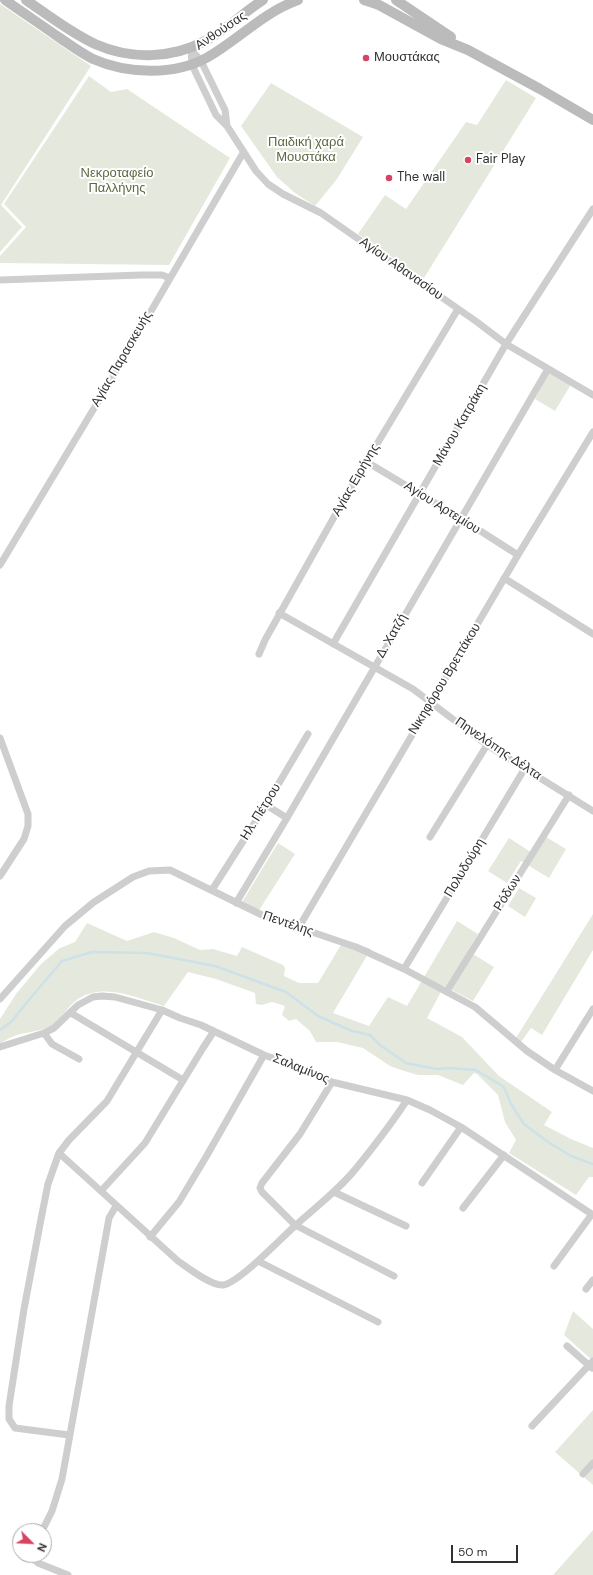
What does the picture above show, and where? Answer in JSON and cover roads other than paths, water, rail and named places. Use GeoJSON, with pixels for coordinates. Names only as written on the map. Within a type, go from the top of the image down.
{"type":"FeatureCollection","features":[{"type":"Feature","properties":{"kind":"street","name":"Ανθούσας"},"geometry":{"type":"LineString","coordinates":[[5,0],[93,59],[132,69],[146,70],[173,69],[196,63],[220,49],[265,16],[280,7],[298,0]]}},
{"type":"Feature","properties":{"kind":"street","name":"Ανθούσας"},"geometry":{"type":"LineString","coordinates":[[26,0],[96,44],[110,49],[145,56],[168,54],[191,49],[216,35],[264,0]]}},
{"type":"Feature","properties":{"kind":"street"},"geometry":{"type":"LineString","coordinates":[[364,0],[379,5],[442,39],[468,50],[592,116]]}},
{"type":"Feature","properties":{"kind":"street"},"geometry":{"type":"LineString","coordinates":[[396,0],[468,50]]}},
{"type":"Feature","properties":{"kind":"street","name":"Αγίου Αθανασίου"},"geometry":{"type":"LineString","coordinates":[[191,49],[216,115],[227,126],[243,153],[259,175],[275,189],[321,213],[506,344],[593,395]]}},
{"type":"Feature","properties":{"kind":"street","name":"Αγίας Παρασκευής"},"geometry":{"type":"LineString","coordinates":[[0,565],[243,153]]}},
{"type":"Feature","properties":{"kind":"street","name":"Μάνου Κατράκη"},"geometry":{"type":"LineString","coordinates":[[333,644],[506,344],[593,210]]}},
{"type":"Feature","properties":{"kind":"street"},"geometry":{"type":"LineString","coordinates":[[0,280],[141,275],[162,275],[170,278]]}},
{"type":"Feature","properties":{"kind":"street","name":"Αγίας Ειρήνης"},"geometry":{"type":"LineString","coordinates":[[259,654],[279,613],[458,309]]}},
{"type":"Feature","properties":{"kind":"street","name":"Δ. Χατζή"},"geometry":{"type":"LineString","coordinates":[[236,902],[548,369]]}},
{"type":"Feature","properties":{"kind":"street","name":"Νικηφόρου Βρεττάκου"},"geometry":{"type":"LineString","coordinates":[[299,927],[504,578],[593,432]]}},
{"type":"Feature","properties":{"kind":"street","name":"Αγίου Αρτεμίου"},"geometry":{"type":"LineString","coordinates":[[367,462],[518,555]]}},
{"type":"Feature","properties":{"kind":"street"},"geometry":{"type":"LineString","coordinates":[[504,578],[593,634]]}},
{"type":"Feature","properties":{"kind":"street","name":"Πηνελόπης Δέλτα"},"geometry":{"type":"LineString","coordinates":[[279,613],[413,689],[487,745],[593,811]]}},
{"type":"Feature","properties":{"kind":"street","name":"Ηλ. Πέτρου"},"geometry":{"type":"LineString","coordinates":[[212,890],[266,805],[308,734]]}},
{"type":"Feature","properties":{"kind":"street"},"geometry":{"type":"LineString","coordinates":[[0,738],[25,805],[28,820],[25,837],[0,876]]}},
{"type":"Feature","properties":{"kind":"street"},"geometry":{"type":"LineString","coordinates":[[430,837],[487,745]]}},
{"type":"Feature","properties":{"kind":"street","name":"Πολυδούρη"},"geometry":{"type":"LineString","coordinates":[[404,968],[525,768]]}},
{"type":"Feature","properties":{"kind":"street","name":"Ρόδων"},"geometry":{"type":"LineString","coordinates":[[447,991],[569,795]]}},
{"type":"Feature","properties":{"kind":"street"},"geometry":{"type":"LineString","coordinates":[[266,805],[286,818]]}},
{"type":"Feature","properties":{"kind":"street","name":"Πεντέλης"},"geometry":{"type":"LineString","coordinates":[[0,999],[65,926],[94,902],[133,877],[149,871],[170,870],[262,915],[356,947],[404,968],[475,1007],[526,1051],[593,1091]]}},
{"type":"Feature","properties":{"kind":"street","name":"Σαλαμίνος"},"geometry":{"type":"LineString","coordinates":[[0,1047],[44,1033],[54,1028],[86,1000],[102,996],[115,997],[162,1010],[332,1082],[407,1100],[447,1118],[592,1214]]}},
{"type":"Feature","properties":{"kind":"street"},"geometry":{"type":"LineString","coordinates":[[556,1070],[593,1009]]}},
{"type":"Feature","properties":{"kind":"street"},"geometry":{"type":"LineString","coordinates":[[69,1435],[15,1428],[9,1419],[9,1406],[24,1309],[48,1184],[58,1154],[69,1140],[107,1101],[162,1010]]}},
{"type":"Feature","properties":{"kind":"street"},"geometry":{"type":"LineString","coordinates":[[71,1013],[183,1080]]}},
{"type":"Feature","properties":{"kind":"street"},"geometry":{"type":"LineString","coordinates":[[101,1191],[144,1143],[214,1032]]}},
{"type":"Feature","properties":{"kind":"street"},"geometry":{"type":"LineString","coordinates":[[44,1033],[52,1044],[79,1059]]}},
{"type":"Feature","properties":{"kind":"street"},"geometry":{"type":"LineString","coordinates":[[150,1238],[179,1202],[264,1054]]}},
{"type":"Feature","properties":{"kind":"street"},"geometry":{"type":"LineString","coordinates":[[332,1082],[300,1134],[262,1183],[260,1188],[262,1192],[295,1225],[394,1276]]}},
{"type":"Feature","properties":{"kind":"street"},"geometry":{"type":"LineString","coordinates":[[58,1154],[101,1191],[150,1238],[187,1268],[213,1283],[222,1285],[231,1283],[258,1261],[295,1225],[334,1192],[358,1167],[407,1100]]}},
{"type":"Feature","properties":{"kind":"street"},"geometry":{"type":"LineString","coordinates":[[422,1183],[461,1127]]}},
{"type":"Feature","properties":{"kind":"street"},"geometry":{"type":"LineString","coordinates":[[463,1208],[504,1155]]}},
{"type":"Feature","properties":{"kind":"street"},"geometry":{"type":"LineString","coordinates":[[334,1192],[406,1226]]}},
{"type":"Feature","properties":{"kind":"street"},"geometry":{"type":"LineString","coordinates":[[46,1523],[58,1495],[109,1218],[116,1206]]}},
{"type":"Feature","properties":{"kind":"street"},"geometry":{"type":"LineString","coordinates":[[554,1266],[592,1214]]}},
{"type":"Feature","properties":{"kind":"street"},"geometry":{"type":"LineString","coordinates":[[258,1261],[378,1322]]}},
{"type":"Feature","properties":{"kind":"street"},"geometry":{"type":"LineString","coordinates":[[586,1289],[593,1280]]}},
{"type":"Feature","properties":{"kind":"street"},"geometry":{"type":"LineString","coordinates":[[532,1426],[592,1365],[567,1346]]}},
{"type":"Feature","properties":{"kind":"street"},"geometry":{"type":"LineString","coordinates":[[583,1474],[593,1463]]}},
{"type":"Feature","properties":{"kind":"street"},"geometry":{"type":"LineString","coordinates":[[38,1563],[68,1575]]}},
{"type":"Feature","properties":{"kind":"waterway"},"geometry":{"type":"LineString","coordinates":[[0,1030],[12,1021],[62,961],[92,952],[147,953],[215,966],[286,992],[318,1016],[352,1031],[370,1035],[380,1045],[406,1063],[437,1069],[448,1068],[476,1070],[504,1087],[511,1104],[524,1124],[548,1142],[571,1156],[593,1164]]}},
{"type":"Feature","properties":{"kind":"place","name":"Μουστάκας"},"geometry":{"type":"Point","coordinates":[366,58]}},
{"type":"Feature","properties":{"kind":"place","name":"Fair Play"},"geometry":{"type":"Point","coordinates":[468,160]}},
{"type":"Feature","properties":{"kind":"place","name":"The wall"},"geometry":{"type":"Point","coordinates":[389,178]}},
{"type":"Feature","properties":{"kind":"park label","name":"Παιδική χαρά Μουστάκα"},"geometry":{"type":"Point","coordinates":[306,150]}},
{"type":"Feature","properties":{"kind":"park label","name":"Νεκροταφείο Παλλήνης"},"geometry":{"type":"Point","coordinates":[117,182]}}]}
